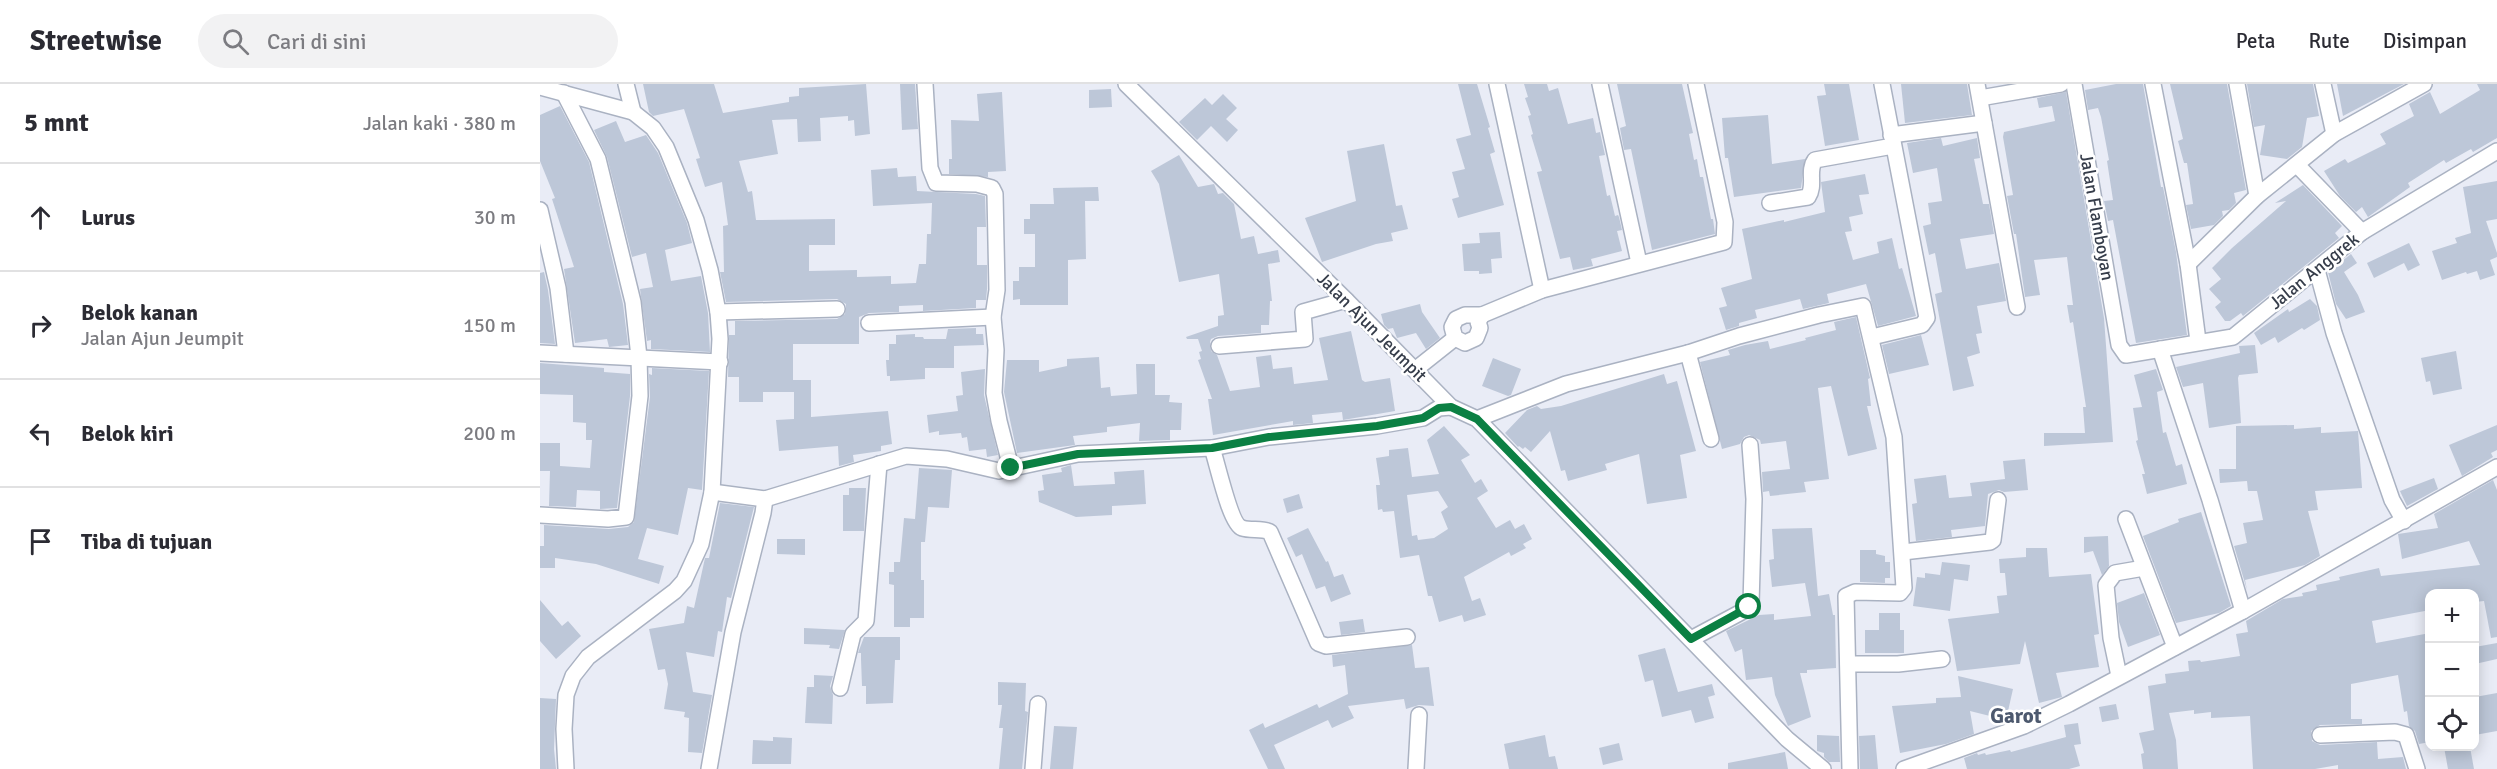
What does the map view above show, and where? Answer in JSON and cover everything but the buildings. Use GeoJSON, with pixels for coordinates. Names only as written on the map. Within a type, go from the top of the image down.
{"type":"FeatureCollection","features":[{"type":"Feature","properties":{"kind":"street"},"geometry":{"type":"LineString","coordinates":[[626,84],[633,112]]}},
{"type":"Feature","properties":{"kind":"street"},"geometry":{"type":"LineString","coordinates":[[925,84],[930,168],[936,183],[977,184],[992,188],[995,194],[997,290],[993,317],[996,350],[994,393],[1011,468]]}},
{"type":"Feature","properties":{"kind":"street","name":"Jalan Ajun Jeumpit"},"geometry":{"type":"LineString","coordinates":[[1126,84],[1416,369],[1445,407],[1477,419],[1787,739],[1823,769]]}},
{"type":"Feature","properties":{"kind":"street"},"geometry":{"type":"LineString","coordinates":[[1497,84],[1542,290]]}},
{"type":"Feature","properties":{"kind":"street"},"geometry":{"type":"LineString","coordinates":[[1600,84],[1640,263]]}},
{"type":"Feature","properties":{"kind":"street"},"geometry":{"type":"LineString","coordinates":[[1455,338],[1452,327],[1456,319],[1465,315],[1482,315],[1542,290],[1724,242],[1725,222],[1696,84]]}},
{"type":"Feature","properties":{"kind":"street"},"geometry":{"type":"LineString","coordinates":[[1872,337],[1922,325],[1927,318],[1882,84]]}},
{"type":"Feature","properties":{"kind":"street"},"geometry":{"type":"LineString","coordinates":[[2017,307],[1978,91],[2061,84]]}},
{"type":"Feature","properties":{"kind":"street","name":"Jalan Flamboyan"},"geometry":{"type":"LineString","coordinates":[[2074,84],[2122,350]]}},
{"type":"Feature","properties":{"kind":"street"},"geometry":{"type":"LineString","coordinates":[[2153,84],[2188,264],[2198,341]]}},
{"type":"Feature","properties":{"kind":"street"},"geometry":{"type":"LineString","coordinates":[[2237,84],[2257,196]]}},
{"type":"Feature","properties":{"kind":"street"},"geometry":{"type":"LineString","coordinates":[[2324,84],[2334,134]]}},
{"type":"Feature","properties":{"kind":"street"},"geometry":{"type":"LineString","coordinates":[[2188,264],[2257,196],[2334,134],[2424,84]]}},
{"type":"Feature","properties":{"kind":"street"},"geometry":{"type":"LineString","coordinates":[[540,87],[633,112],[653,128],[666,147],[696,220],[718,312],[720,362],[712,492],[701,543],[684,581],[675,591],[588,657],[573,676],[566,695],[564,729],[566,769]]}},
{"type":"Feature","properties":{"kind":"street"},"geometry":{"type":"LineString","coordinates":[[540,515],[608,519],[626,517],[639,396],[639,357],[633,302],[598,159],[564,93]]}},
{"type":"Feature","properties":{"kind":"street"},"geometry":{"type":"LineString","coordinates":[[1770,203],[1808,197],[1812,191],[1811,166],[1815,160],[1892,141],[1984,123]]}},
{"type":"Feature","properties":{"kind":"street","name":"Jalan Anggrek"},"geometry":{"type":"LineString","coordinates":[[2122,350],[2126,355],[2198,341],[2233,337],[2362,232],[2497,151]]}},
{"type":"Feature","properties":{"kind":"street"},"geometry":{"type":"LineString","coordinates":[[2297,165],[2362,232]]}},
{"type":"Feature","properties":{"kind":"street"},"geometry":{"type":"LineString","coordinates":[[540,210],[558,288],[566,354]]}},
{"type":"Feature","properties":{"kind":"street"},"geometry":{"type":"LineString","coordinates":[[2317,270],[2334,333],[2392,500],[2404,521]]}},
{"type":"Feature","properties":{"kind":"street"},"geometry":{"type":"LineString","coordinates":[[1219,346],[1305,339],[1303,312],[1346,300]]}},
{"type":"Feature","properties":{"kind":"street"},"geometry":{"type":"LineString","coordinates":[[1477,419],[1566,384],[1688,353],[1739,336],[1863,306],[1894,437],[1904,588],[1900,593],[1855,592],[1846,596],[1850,769]]}},
{"type":"Feature","properties":{"kind":"street"},"geometry":{"type":"LineString","coordinates":[[718,312],[837,309]]}},
{"type":"Feature","properties":{"kind":"street"},"geometry":{"type":"LineString","coordinates":[[1455,338],[1465,342],[1476,339],[1480,328],[1478,322],[1482,315]]}},
{"type":"Feature","properties":{"kind":"street"},"geometry":{"type":"LineString","coordinates":[[869,323],[993,317]]}},
{"type":"Feature","properties":{"kind":"street"},"geometry":{"type":"LineString","coordinates":[[1416,369],[1455,338]]}},
{"type":"Feature","properties":{"kind":"street"},"geometry":{"type":"LineString","coordinates":[[2160,349],[2210,500],[2243,611]]}},
{"type":"Feature","properties":{"kind":"street"},"geometry":{"type":"LineString","coordinates":[[540,353],[720,362]]}},
{"type":"Feature","properties":{"kind":"street"},"geometry":{"type":"LineString","coordinates":[[1688,353],[1711,440]]}},
{"type":"Feature","properties":{"kind":"street"},"geometry":{"type":"LineString","coordinates":[[712,492],[765,499],[906,456],[923,456],[999,471],[1078,454],[1212,448],[1269,437],[1377,426],[1423,418],[1445,407]]}},
{"type":"Feature","properties":{"kind":"street"},"geometry":{"type":"LineString","coordinates":[[1691,639],[1747,609],[1751,604],[1754,499],[1750,445]]}},
{"type":"Feature","properties":{"kind":"street"},"geometry":{"type":"LineString","coordinates":[[1212,448],[1227,502],[1237,525],[1243,529],[1270,532],[1318,643],[1326,646],[1407,637]]}},
{"type":"Feature","properties":{"kind":"street"},"geometry":{"type":"LineString","coordinates":[[840,688],[843,667],[853,634],[866,621],[879,464]]}},
{"type":"Feature","properties":{"kind":"street"},"geometry":{"type":"LineString","coordinates":[[1904,769],[2024,726],[2243,611],[2496,471]]}},
{"type":"Feature","properties":{"kind":"street"},"geometry":{"type":"LineString","coordinates":[[709,769],[733,632],[765,499]]}},
{"type":"Feature","properties":{"kind":"street"},"geometry":{"type":"LineString","coordinates":[[1903,552],[1990,542],[1993,540],[1998,500]]}},
{"type":"Feature","properties":{"kind":"street"},"geometry":{"type":"LineString","coordinates":[[2126,519],[2175,646]]}},
{"type":"Feature","properties":{"kind":"street"},"geometry":{"type":"LineString","coordinates":[[2119,676],[2111,638],[2106,585],[2115,573],[2144,568]]}},
{"type":"Feature","properties":{"kind":"street"},"geometry":{"type":"LineString","coordinates":[[1848,664],[1898,664],[1942,659]]}},
{"type":"Feature","properties":{"kind":"street"},"geometry":{"type":"LineString","coordinates":[[1033,769],[1038,704]]}},
{"type":"Feature","properties":{"kind":"street"},"geometry":{"type":"LineString","coordinates":[[1416,769],[1419,715]]}},
{"type":"Feature","properties":{"kind":"street"},"geometry":{"type":"LineString","coordinates":[[2320,735],[2395,732],[2406,735],[2417,769]]}},
{"type":"Feature","properties":{"kind":"district","name":"Garot"},"geometry":{"type":"Point","coordinates":[2016,716]}},
{"type":"Feature","properties":{"kind":"route"},"geometry":{"type":"LineString","coordinates":[[1011,468],[1078,454],[1212,448],[1269,437],[1377,426],[1423,418],[1439,408],[1451,407],[1477,419],[1691,639],[1749,607]]}}]}
